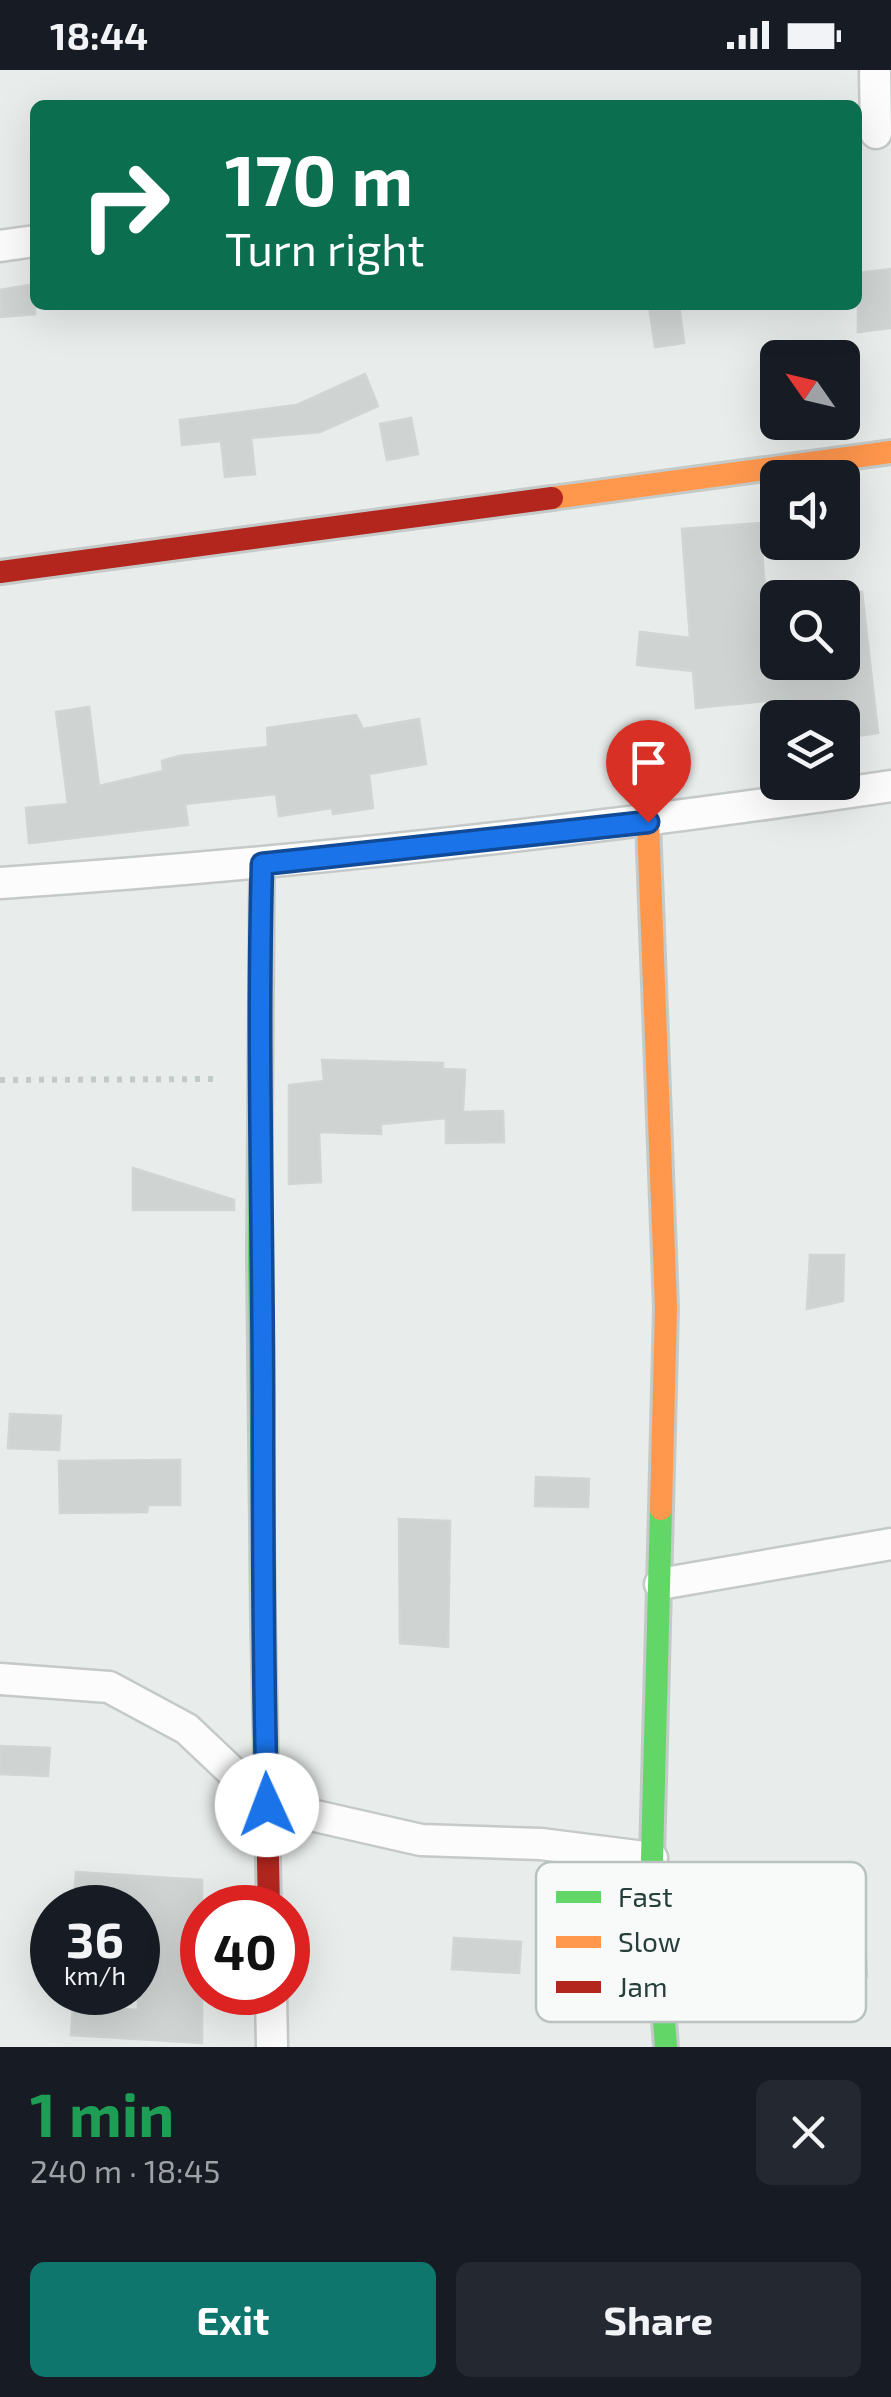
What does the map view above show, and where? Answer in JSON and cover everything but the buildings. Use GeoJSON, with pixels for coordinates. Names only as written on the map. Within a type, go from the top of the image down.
{"type":"FeatureCollection","features":[{"type":"Feature","properties":{"kind":"street"},"geometry":{"type":"LineString","coordinates":[[875,70],[875,133]]}},
{"type":"Feature","properties":{"kind":"street"},"geometry":{"type":"LineString","coordinates":[[0,246],[30,243]]}},
{"type":"Feature","properties":{"kind":"street"},"geometry":{"type":"LineString","coordinates":[[0,572],[891,452]]}},
{"type":"Feature","properties":{"kind":"street"},"geometry":{"type":"LineString","coordinates":[[0,883],[262,864],[648,822],[891,786]]}},
{"type":"Feature","properties":{"kind":"street"},"geometry":{"type":"LineString","coordinates":[[648,822],[666,1308],[652,1862]]}},
{"type":"Feature","properties":{"kind":"street"},"geometry":{"type":"LineString","coordinates":[[262,864],[257,1079],[263,1408],[260,1596],[269,1885]]}},
{"type":"Feature","properties":{"kind":"street"},"geometry":{"type":"LineString","coordinates":[[660,1584],[891,1544]]}},
{"type":"Feature","properties":{"kind":"street"},"geometry":{"type":"LineString","coordinates":[[0,1680],[108,1687],[187,1729],[267,1805],[421,1840],[541,1844],[652,1858]]}},
{"type":"Feature","properties":{"kind":"street"},"geometry":{"type":"LineString","coordinates":[[271,2015],[272,2047]]}},
{"type":"Feature","properties":{"kind":"street"},"geometry":{"type":"LineString","coordinates":[[664,2022],[666,2047]]}},
{"type":"Feature","properties":{"kind":"path"},"geometry":{"type":"LineString","coordinates":[[0,1080],[257,1079]]}},
{"type":"Feature","properties":{"kind":"traffic: fast"},"geometry":{"type":"LineString","coordinates":[[262,864],[259,1256],[263,1618]]}},
{"type":"Feature","properties":{"kind":"traffic: fast"},"geometry":{"type":"LineString","coordinates":[[652,1862],[661,1509]]}},
{"type":"Feature","properties":{"kind":"traffic: fast"},"geometry":{"type":"LineString","coordinates":[[664,2022],[666,2047]]}},
{"type":"Feature","properties":{"kind":"traffic: slow"},"geometry":{"type":"LineString","coordinates":[[552,498],[891,452]]}},
{"type":"Feature","properties":{"kind":"traffic: slow"},"geometry":{"type":"LineString","coordinates":[[648,822],[666,1308],[661,1509]]}},
{"type":"Feature","properties":{"kind":"traffic: jam"},"geometry":{"type":"LineString","coordinates":[[0,572],[552,498]]}},
{"type":"Feature","properties":{"kind":"traffic: jam"},"geometry":{"type":"LineString","coordinates":[[263,1618],[269,1885]]}},
{"type":"Feature","properties":{"kind":"route"},"geometry":{"type":"LineString","coordinates":[[267,1805],[260,1596],[263,1408],[257,1079],[262,864],[648,822]]}}]}
